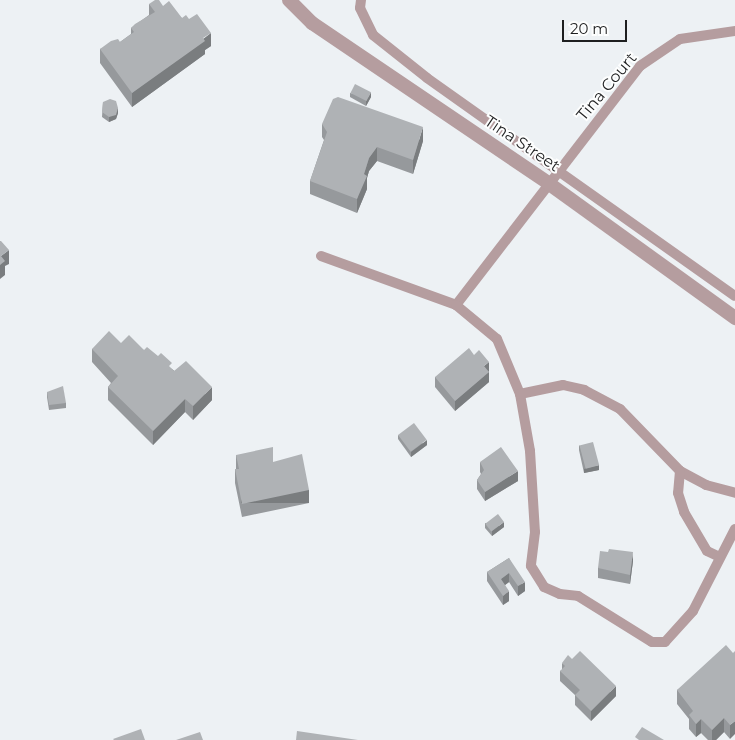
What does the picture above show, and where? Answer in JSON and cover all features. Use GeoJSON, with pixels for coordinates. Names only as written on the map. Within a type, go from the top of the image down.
{"type":"FeatureCollection","features":[{"type":"Feature","properties":{"kind":"street","name":"Tina Street"},"geometry":{"type":"LineString","coordinates":[[289,0],[312,22],[548,183],[735,318]]}},
{"type":"Feature","properties":{"kind":"lane"},"geometry":{"type":"LineString","coordinates":[[361,0],[360,8],[373,35],[427,78],[559,169],[735,296]]}},
{"type":"Feature","properties":{"kind":"lane","name":"Tina Court"},"geometry":{"type":"LineString","coordinates":[[456,305],[548,183],[640,66],[680,39],[735,31]]}},
{"type":"Feature","properties":{"kind":"lane"},"geometry":{"type":"LineString","coordinates":[[321,256],[456,305],[497,339],[520,394],[530,451],[535,532],[531,566],[544,586],[560,594],[578,596],[652,642],[665,642],[693,611],[735,529]]}},
{"type":"Feature","properties":{"kind":"lane"},"geometry":{"type":"LineString","coordinates":[[520,394],[563,385],[584,390],[620,409],[680,471],[706,485],[735,493]]}},
{"type":"Feature","properties":{"kind":"lane"},"geometry":{"type":"LineString","coordinates":[[680,471],[678,492],[684,512],[707,551],[720,557]]}},
{"type":"Feature","properties":{"kind":"building"},"geometry":{"type":"Polygon","coordinates":[[[159,0],[163,6],[169,1],[182,18],[186,15],[189,19],[197,14],[211,33],[203,38],[205,41],[132,93],[100,49],[111,41],[118,39],[120,42],[134,32],[131,28],[135,24],[155,12],[149,4],[159,0]]]}},
{"type":"Feature","properties":{"kind":"building"},"geometry":{"type":"Polygon","coordinates":[[[355,84],[371,92],[366,101],[350,93],[355,84]]]}},
{"type":"Feature","properties":{"kind":"building"},"geometry":{"type":"Polygon","coordinates":[[[338,97],[423,127],[413,160],[377,147],[369,158],[364,174],[367,176],[357,199],[310,181],[327,132],[322,124],[333,99],[338,97]]]}},
{"type":"Feature","properties":{"kind":"building"},"geometry":{"type":"Polygon","coordinates":[[[110,99],[116,101],[118,108],[116,115],[109,117],[102,112],[103,102],[110,99]]]}},
{"type":"Feature","properties":{"kind":"building"},"geometry":{"type":"Polygon","coordinates":[[[0,241],[9,250],[1,256],[5,261],[0,265],[0,241]]]}},
{"type":"Feature","properties":{"kind":"building"},"geometry":{"type":"Polygon","coordinates":[[[109,331],[121,343],[129,335],[144,350],[147,347],[158,356],[161,353],[172,363],[169,366],[174,371],[186,361],[212,387],[193,406],[185,399],[153,431],[108,387],[118,376],[92,349],[109,331]]]}},
{"type":"Feature","properties":{"kind":"building"},"geometry":{"type":"Polygon","coordinates":[[[469,348],[474,355],[479,350],[489,362],[484,366],[489,372],[455,401],[435,377],[469,348]]]}},
{"type":"Feature","properties":{"kind":"building"},"geometry":{"type":"Polygon","coordinates":[[[63,386],[66,403],[49,405],[47,392],[63,386]]]}},
{"type":"Feature","properties":{"kind":"building"},"geometry":{"type":"Polygon","coordinates":[[[414,423],[427,440],[411,452],[398,435],[414,423]]]}},
{"type":"Feature","properties":{"kind":"building"},"geometry":{"type":"Polygon","coordinates":[[[593,442],[599,465],[586,469],[579,446],[593,442]]]}},
{"type":"Feature","properties":{"kind":"building"},"geometry":{"type":"Polygon","coordinates":[[[273,447],[273,462],[302,454],[309,490],[242,504],[235,469],[239,469],[236,455],[273,447]]]}},
{"type":"Feature","properties":{"kind":"building"},"geometry":{"type":"Polygon","coordinates":[[[501,447],[518,471],[485,492],[477,480],[484,470],[480,462],[501,447]]]}},
{"type":"Feature","properties":{"kind":"building"},"geometry":{"type":"Polygon","coordinates":[[[498,514],[504,522],[491,532],[485,524],[498,514]]]}},
{"type":"Feature","properties":{"kind":"building"},"geometry":{"type":"Polygon","coordinates":[[[609,549],[633,552],[630,575],[598,568],[600,551],[608,552],[609,549]]]}},
{"type":"Feature","properties":{"kind":"building"},"geometry":{"type":"Polygon","coordinates":[[[509,558],[525,582],[518,586],[509,573],[501,579],[509,591],[503,596],[487,572],[509,558]]]}},
{"type":"Feature","properties":{"kind":"building"},"geometry":{"type":"Polygon","coordinates":[[[726,645],[733,653],[735,651],[735,721],[730,725],[724,718],[712,730],[701,719],[696,724],[689,715],[693,711],[677,690],[726,645]]]}},
{"type":"Feature","properties":{"kind":"building"},"geometry":{"type":"Polygon","coordinates":[[[580,651],[616,686],[591,711],[575,695],[580,690],[560,671],[565,666],[562,663],[568,655],[572,659],[580,651]]]}},
{"type":"Feature","properties":{"kind":"building"},"geometry":{"type":"Polygon","coordinates":[[[642,727],[664,740],[639,740],[635,737],[642,727]]]}},
{"type":"Feature","properties":{"kind":"building"},"geometry":{"type":"Polygon","coordinates":[[[141,729],[145,740],[113,739],[141,729]]]}},
{"type":"Feature","properties":{"kind":"building"},"geometry":{"type":"Polygon","coordinates":[[[297,731],[358,740],[296,740],[297,731]]]}},
{"type":"Feature","properties":{"kind":"building"},"geometry":{"type":"Polygon","coordinates":[[[200,732],[203,740],[176,740],[200,732]]]}}]}
